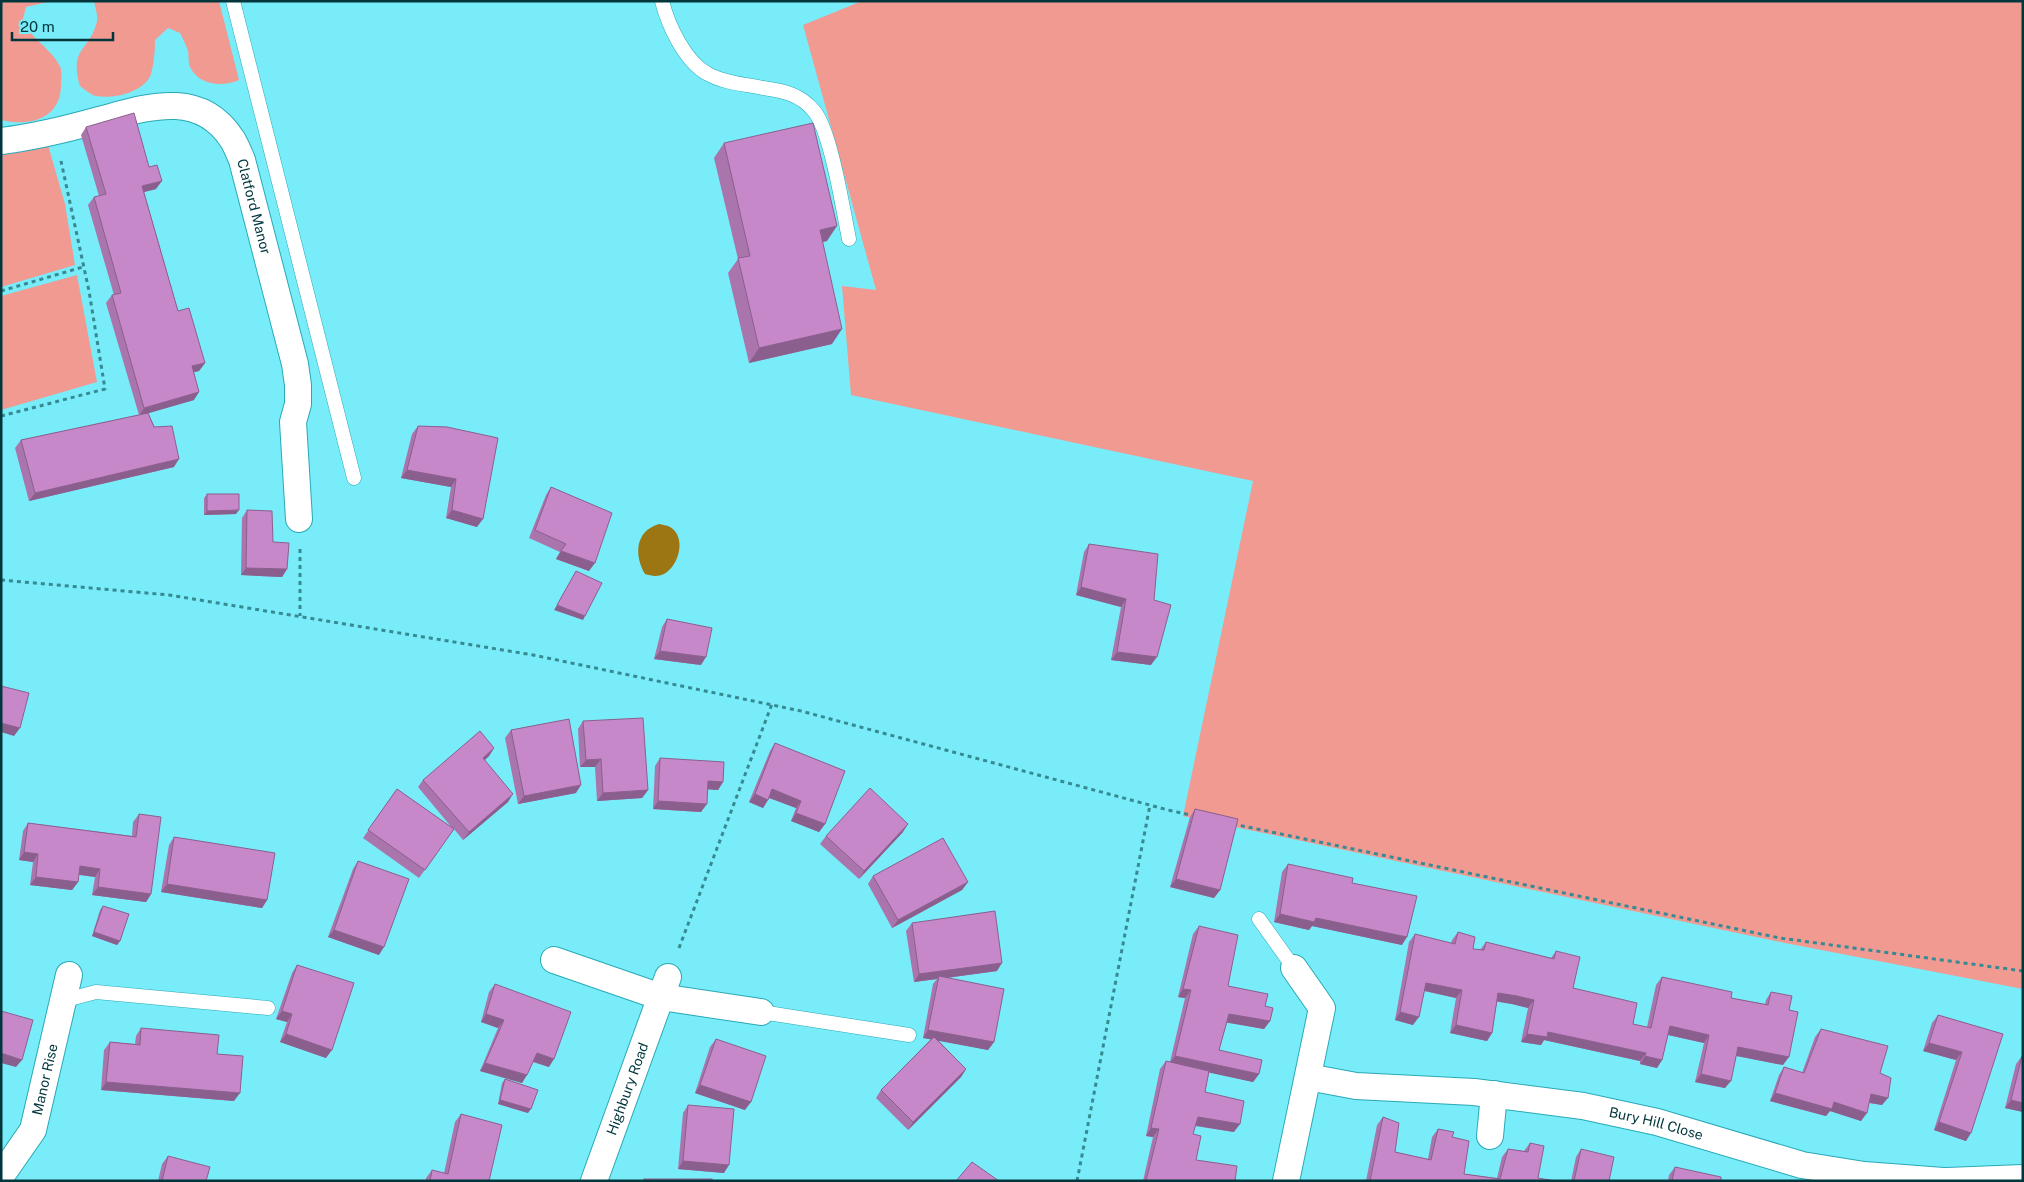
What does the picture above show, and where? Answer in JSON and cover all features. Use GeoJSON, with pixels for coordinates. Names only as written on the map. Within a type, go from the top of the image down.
{"type":"FeatureCollection","features":[{"type":"Feature","properties":{"kind":"street","name":"Clatford Manor"},"geometry":{"type":"LineString","coordinates":[[1,140],[54,131],[150,106],[175,104],[199,111],[217,122],[232,138],[242,160],[295,364],[298,404],[293,422],[299,519]]}},
{"type":"Feature","properties":{"kind":"street"},"geometry":{"type":"LineString","coordinates":[[554,960],[761,1012]]}},
{"type":"Feature","properties":{"kind":"street"},"geometry":{"type":"LineString","coordinates":[[1286,1181],[1322,1008],[1294,968]]}},
{"type":"Feature","properties":{"kind":"street","name":"Manor Rise"},"geometry":{"type":"LineString","coordinates":[[1,1176],[33,1130],[69,975]]}},
{"type":"Feature","properties":{"kind":"street","name":"Highbury Road"},"geometry":{"type":"LineString","coordinates":[[594,1181],[665,987]]}},
{"type":"Feature","properties":{"kind":"street","name":"Bury Hill Close"},"geometry":{"type":"LineString","coordinates":[[1308,1077],[1356,1086],[1423,1088],[1494,1094],[1619,1112],[1695,1132],[1802,1165],[1815,1174],[1864,1175],[1943,1181]]}},
{"type":"Feature","properties":{"kind":"street"},"geometry":{"type":"LineString","coordinates":[[1490,1136],[1494,1094]]}},
{"type":"Feature","properties":{"kind":"street"},"geometry":{"type":"LineString","coordinates":[[1947,1181],[2023,1178]]}},
{"type":"Feature","properties":{"kind":"lane"},"geometry":{"type":"LineString","coordinates":[[233,1],[354,478]]}},
{"type":"Feature","properties":{"kind":"lane"},"geometry":{"type":"LineString","coordinates":[[662,1],[676,38],[686,53],[707,73],[729,81],[786,91],[801,98],[815,112],[826,136],[849,239]]}},
{"type":"Feature","properties":{"kind":"lane"},"geometry":{"type":"LineString","coordinates":[[1259,919],[1294,968]]}},
{"type":"Feature","properties":{"kind":"lane"},"geometry":{"type":"LineString","coordinates":[[62,1001],[96,992],[268,1008]]}},
{"type":"Feature","properties":{"kind":"lane"},"geometry":{"type":"LineString","coordinates":[[761,1012],[909,1035]]}},
{"type":"Feature","properties":{"kind":"path"},"geometry":{"type":"LineString","coordinates":[[1,416],[105,389],[83,267],[54,131]]}},
{"type":"Feature","properties":{"kind":"path"},"geometry":{"type":"LineString","coordinates":[[1,291],[83,267]]}},
{"type":"Feature","properties":{"kind":"path"},"geometry":{"type":"LineString","coordinates":[[299,519],[300,616]]}},
{"type":"Feature","properties":{"kind":"path"},"geometry":{"type":"LineString","coordinates":[[1,580],[169,595],[533,655],[801,710],[1150,805],[1197,816]]}},
{"type":"Feature","properties":{"kind":"path"},"geometry":{"type":"LineString","coordinates":[[665,987],[772,704]]}},
{"type":"Feature","properties":{"kind":"path"},"geometry":{"type":"LineString","coordinates":[[1077,1181],[1150,805]]}},
{"type":"Feature","properties":{"kind":"path"},"geometry":{"type":"LineString","coordinates":[[1226,822],[1780,938],[2023,971]]}},
{"type":"Feature","properties":{"kind":"shaded area"},"geometry":{"type":"Polygon","coordinates":[[[1,1],[52,1],[26,7],[23,19],[31,33],[56,59],[61,71],[60,97],[56,106],[41,118],[32,121],[12,122],[1,120],[1,1]]]}},
{"type":"Feature","properties":{"kind":"shaded area"},"geometry":{"type":"Polygon","coordinates":[[[94,1],[219,1],[239,80],[219,84],[199,78],[190,67],[188,51],[180,33],[168,28],[155,40],[151,74],[142,86],[119,95],[103,97],[92,94],[80,86],[77,63],[82,50],[94,31],[97,21],[94,1]]]}},
{"type":"Feature","properties":{"kind":"shaded area"},"geometry":{"type":"Polygon","coordinates":[[[862,1],[2023,1],[2023,989],[1780,942],[1183,816],[1253,481],[851,395],[842,286],[876,290],[803,25],[862,1]]]}},
{"type":"Feature","properties":{"kind":"shaded area"},"geometry":{"type":"Polygon","coordinates":[[[48,145],[65,204],[75,265],[1,287],[1,154],[48,145]]]}},
{"type":"Feature","properties":{"kind":"shaded area"},"geometry":{"type":"Polygon","coordinates":[[[77,275],[97,382],[1,410],[1,296],[77,275]]]}},
{"type":"Feature","properties":{"kind":"shaded area"},"geometry":{"type":"Polygon","coordinates":[[[659,524],[669,526],[675,532],[680,544],[674,565],[662,575],[652,576],[645,574],[641,567],[638,552],[639,544],[645,532],[659,524]]]}},
{"type":"Feature","properties":{"kind":"building"},"geometry":{"type":"Polygon","coordinates":[[[134,113],[149,167],[157,165],[162,181],[142,186],[178,311],[189,308],[205,363],[192,366],[199,392],[144,408],[112,295],[121,293],[94,197],[106,194],[86,127],[134,113]]]}},
{"type":"Feature","properties":{"kind":"building"},"geometry":{"type":"Polygon","coordinates":[[[813,123],[837,226],[820,230],[842,329],[759,348],[738,258],[750,256],[724,143],[813,123]]]}},
{"type":"Feature","properties":{"kind":"building"},"geometry":{"type":"Polygon","coordinates":[[[148,413],[154,427],[172,426],[179,459],[35,493],[21,440],[148,413]]]}},
{"type":"Feature","properties":{"kind":"building"},"geometry":{"type":"Polygon","coordinates":[[[418,426],[447,427],[498,438],[483,519],[452,510],[456,479],[407,470],[418,426]]]}},
{"type":"Feature","properties":{"kind":"building"},"geometry":{"type":"Polygon","coordinates":[[[551,487],[612,513],[595,563],[561,551],[566,544],[535,530],[551,487]]]}},
{"type":"Feature","properties":{"kind":"building"},"geometry":{"type":"Polygon","coordinates":[[[207,494],[239,494],[239,510],[207,511],[207,494]]]}},
{"type":"Feature","properties":{"kind":"building"},"geometry":{"type":"Polygon","coordinates":[[[247,510],[272,511],[273,542],[289,543],[287,569],[246,568],[247,510]]]}},
{"type":"Feature","properties":{"kind":"building"},"geometry":{"type":"Polygon","coordinates":[[[1089,544],[1158,554],[1154,600],[1171,605],[1157,657],[1117,652],[1126,599],[1081,587],[1089,544]]]}},
{"type":"Feature","properties":{"kind":"building"},"geometry":{"type":"Polygon","coordinates":[[[576,571],[602,583],[585,616],[557,605],[576,571]]]}},
{"type":"Feature","properties":{"kind":"building"},"geometry":{"type":"Polygon","coordinates":[[[667,619],[712,628],[706,657],[660,651],[667,619]]]}},
{"type":"Feature","properties":{"kind":"building"},"geometry":{"type":"Polygon","coordinates":[[[1,686],[29,693],[20,728],[1,723],[1,686]]]}},
{"type":"Feature","properties":{"kind":"building"},"geometry":{"type":"Polygon","coordinates":[[[643,718],[648,790],[603,793],[601,759],[586,760],[583,721],[643,718]]]}},
{"type":"Feature","properties":{"kind":"building"},"geometry":{"type":"Polygon","coordinates":[[[569,719],[581,785],[524,796],[511,730],[569,719]]]}},
{"type":"Feature","properties":{"kind":"building"},"geometry":{"type":"Polygon","coordinates":[[[480,731],[494,748],[483,758],[513,794],[469,832],[423,780],[480,731]]]}},
{"type":"Feature","properties":{"kind":"building"},"geometry":{"type":"Polygon","coordinates":[[[775,743],[845,771],[825,824],[796,813],[801,801],[772,789],[768,800],[755,794],[775,743]]]}},
{"type":"Feature","properties":{"kind":"building"},"geometry":{"type":"Polygon","coordinates":[[[660,758],[724,762],[723,782],[708,781],[707,804],[658,801],[660,758]]]}},
{"type":"Feature","properties":{"kind":"building"},"geometry":{"type":"Polygon","coordinates":[[[870,788],[908,824],[864,871],[826,836],[870,788]]]}},
{"type":"Feature","properties":{"kind":"building"},"geometry":{"type":"Polygon","coordinates":[[[397,789],[454,829],[425,870],[368,830],[397,789]]]}},
{"type":"Feature","properties":{"kind":"building"},"geometry":{"type":"Polygon","coordinates":[[[1195,809],[1238,819],[1220,890],[1176,879],[1195,809]]]}},
{"type":"Feature","properties":{"kind":"building"},"geometry":{"type":"Polygon","coordinates":[[[139,814],[161,817],[151,894],[98,887],[100,869],[80,866],[78,882],[36,877],[38,854],[24,852],[28,823],[136,837],[139,814]]]}},
{"type":"Feature","properties":{"kind":"building"},"geometry":{"type":"Polygon","coordinates":[[[174,837],[275,853],[267,900],[167,884],[174,837]]]}},
{"type":"Feature","properties":{"kind":"building"},"geometry":{"type":"Polygon","coordinates":[[[943,838],[968,882],[898,920],[873,876],[943,838]]]}},
{"type":"Feature","properties":{"kind":"building"},"geometry":{"type":"Polygon","coordinates":[[[358,861],[409,879],[384,947],[334,930],[358,861]]]}},
{"type":"Feature","properties":{"kind":"building"},"geometry":{"type":"Polygon","coordinates":[[[1288,864],[1353,878],[1352,883],[1417,896],[1407,937],[1316,918],[1314,922],[1280,914],[1288,864]]]}},
{"type":"Feature","properties":{"kind":"building"},"geometry":{"type":"Polygon","coordinates":[[[103,906],[129,914],[120,941],[94,932],[103,906]]]}},
{"type":"Feature","properties":{"kind":"building"},"geometry":{"type":"Polygon","coordinates":[[[995,911],[1002,963],[919,974],[912,923],[995,911]]]}},
{"type":"Feature","properties":{"kind":"building"},"geometry":{"type":"Polygon","coordinates":[[[1199,926],[1238,935],[1228,986],[1268,994],[1265,1006],[1273,1008],[1270,1021],[1229,1014],[1219,1050],[1262,1060],[1259,1074],[1175,1056],[1191,990],[1183,989],[1199,926]]]}},
{"type":"Feature","properties":{"kind":"building"},"geometry":{"type":"Polygon","coordinates":[[[1458,932],[1475,937],[1473,949],[1484,950],[1486,942],[1554,959],[1556,951],[1580,957],[1573,988],[1637,1003],[1633,1024],[1651,1028],[1662,977],[1732,992],[1731,998],[1768,1005],[1771,992],[1792,996],[1789,1010],[1798,1012],[1789,1057],[1738,1047],[1731,1081],[1701,1074],[1709,1035],[1670,1026],[1662,1060],[1645,1056],[1646,1053],[1548,1032],[1547,1037],[1527,1034],[1534,1000],[1498,993],[1492,1033],[1456,1025],[1462,990],[1426,983],[1419,1017],[1400,1012],[1415,934],[1455,944],[1458,932]]]}},
{"type":"Feature","properties":{"kind":"building"},"geometry":{"type":"Polygon","coordinates":[[[297,965],[354,983],[332,1050],[286,1034],[292,1014],[282,1011],[297,965]]]}},
{"type":"Feature","properties":{"kind":"building"},"geometry":{"type":"Polygon","coordinates":[[[939,976],[1004,989],[994,1042],[928,1030],[939,976]]]}},
{"type":"Feature","properties":{"kind":"building"},"geometry":{"type":"Polygon","coordinates":[[[495,984],[571,1012],[554,1059],[537,1053],[527,1075],[485,1063],[504,1020],[486,1014],[495,984]]]}},
{"type":"Feature","properties":{"kind":"building"},"geometry":{"type":"Polygon","coordinates":[[[1,1011],[33,1020],[22,1060],[1,1053],[1,1011]]]}},
{"type":"Feature","properties":{"kind":"building"},"geometry":{"type":"Polygon","coordinates":[[[1938,1015],[2003,1034],[1971,1133],[1939,1122],[1962,1052],[1929,1043],[1938,1015]]]}},
{"type":"Feature","properties":{"kind":"building"},"geometry":{"type":"Polygon","coordinates":[[[141,1028],[219,1035],[217,1054],[243,1056],[240,1093],[106,1082],[110,1042],[140,1045],[141,1028]]]}},
{"type":"Feature","properties":{"kind":"building"},"geometry":{"type":"Polygon","coordinates":[[[1821,1029],[1888,1046],[1880,1073],[1891,1078],[1888,1098],[1871,1094],[1867,1113],[1834,1102],[1832,1109],[1775,1093],[1784,1067],[1804,1073],[1821,1029]]]}},
{"type":"Feature","properties":{"kind":"building"},"geometry":{"type":"Polygon","coordinates":[[[934,1037],[966,1069],[913,1122],[881,1090],[934,1037]]]}},
{"type":"Feature","properties":{"kind":"building"},"geometry":{"type":"Polygon","coordinates":[[[716,1039],[766,1056],[751,1102],[700,1085],[716,1039]]]}},
{"type":"Feature","properties":{"kind":"building"},"geometry":{"type":"Polygon","coordinates":[[[2023,1056],[2023,1103],[2011,1100],[2023,1056]]]}},
{"type":"Feature","properties":{"kind":"building"},"geometry":{"type":"Polygon","coordinates":[[[1166,1061],[1209,1071],[1205,1092],[1244,1101],[1240,1124],[1198,1117],[1193,1134],[1201,1136],[1196,1160],[1237,1166],[1235,1181],[1146,1181],[1159,1129],[1151,1128],[1166,1061]]]}},
{"type":"Feature","properties":{"kind":"building"},"geometry":{"type":"Polygon","coordinates":[[[505,1079],[538,1090],[531,1109],[500,1100],[505,1079]]]}},
{"type":"Feature","properties":{"kind":"building"},"geometry":{"type":"Polygon","coordinates":[[[688,1105],[734,1109],[729,1165],[683,1161],[688,1105]]]}},
{"type":"Feature","properties":{"kind":"building"},"geometry":{"type":"Polygon","coordinates":[[[461,1114],[502,1125],[489,1181],[430,1181],[432,1170],[448,1174],[461,1114]]]}},
{"type":"Feature","properties":{"kind":"building"},"geometry":{"type":"Polygon","coordinates":[[[1383,1117],[1399,1123],[1395,1152],[1431,1160],[1438,1129],[1454,1132],[1452,1137],[1469,1141],[1464,1174],[1500,1179],[1508,1149],[1528,1152],[1530,1143],[1544,1146],[1538,1178],[1555,1181],[1370,1181],[1383,1117]]]}},
{"type":"Feature","properties":{"kind":"building"},"geometry":{"type":"Polygon","coordinates":[[[1581,1149],[1614,1157],[1609,1181],[1574,1181],[1581,1149]]]}},
{"type":"Feature","properties":{"kind":"building"},"geometry":{"type":"Polygon","coordinates":[[[168,1156],[210,1167],[206,1181],[162,1181],[168,1156]]]}},
{"type":"Feature","properties":{"kind":"building"},"geometry":{"type":"Polygon","coordinates":[[[972,1162],[999,1181],[956,1181],[972,1162]]]}},
{"type":"Feature","properties":{"kind":"building"},"geometry":{"type":"Polygon","coordinates":[[[1675,1167],[1721,1177],[1721,1181],[1672,1181],[1675,1167]]]}},
{"type":"Feature","properties":{"kind":"building"},"geometry":{"type":"Polygon","coordinates":[[[644,1179],[712,1179],[712,1181],[644,1181],[644,1179]]]}}]}
